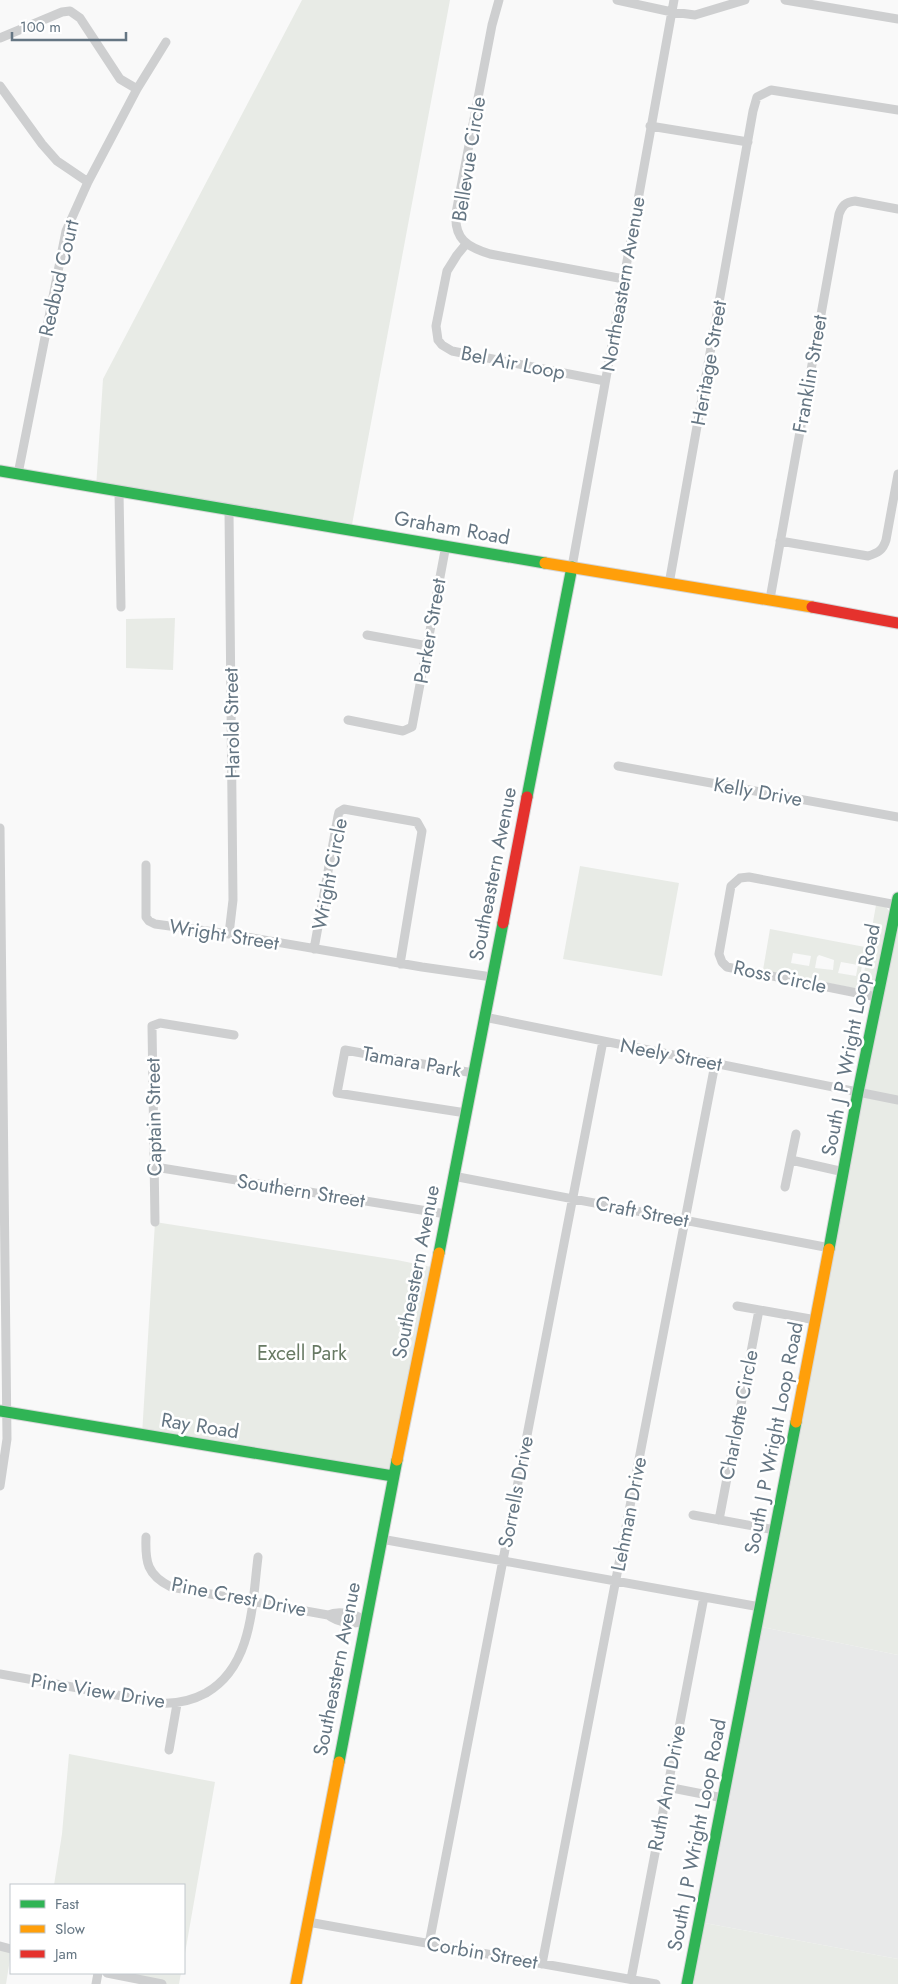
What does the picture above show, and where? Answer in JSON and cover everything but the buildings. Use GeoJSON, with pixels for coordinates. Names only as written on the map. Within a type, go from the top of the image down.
{"type":"FeatureCollection","features":[{"type":"Feature","properties":{"kind":"main road","name":"Graham Road"},"geometry":{"type":"LineString","coordinates":[[0,471],[229,511],[770,599],[898,623]]}},
{"type":"Feature","properties":{"kind":"main road","name":"Southeastern Avenue"},"geometry":{"type":"LineString","coordinates":[[296,1984],[393,1476],[415,1376],[572,567]]}},
{"type":"Feature","properties":{"kind":"main road","name":"South J P Wright Loop Road"},"geometry":{"type":"LineString","coordinates":[[687,1984],[830,1248],[858,1092],[897,902]]}},
{"type":"Feature","properties":{"kind":"main road","name":"Ray Road"},"geometry":{"type":"LineString","coordinates":[[3,1412],[393,1476]]}},
{"type":"Feature","properties":{"kind":"street","name":"Bellevue Circle"},"geometry":{"type":"LineString","coordinates":[[499,0],[492,25],[456,212],[457,230],[466,244],[472,249],[624,279]]}},
{"type":"Feature","properties":{"kind":"street"},"geometry":{"type":"LineString","coordinates":[[617,0],[672,12],[702,14],[745,0]]}},
{"type":"Feature","properties":{"kind":"street","name":"Northeastern Avenue"},"geometry":{"type":"LineString","coordinates":[[572,567],[674,0]]}},
{"type":"Feature","properties":{"kind":"street"},"geometry":{"type":"LineString","coordinates":[[785,0],[898,19]]}},
{"type":"Feature","properties":{"kind":"street"},"geometry":{"type":"LineString","coordinates":[[0,38],[62,12],[70,12],[80,18],[120,79],[137,89]]}},
{"type":"Feature","properties":{"kind":"street","name":"Redbud Court"},"geometry":{"type":"LineString","coordinates":[[18,474],[66,232],[88,182],[137,89],[166,42]]}},
{"type":"Feature","properties":{"kind":"street"},"geometry":{"type":"LineString","coordinates":[[0,86],[42,144],[57,161],[88,182]]}},
{"type":"Feature","properties":{"kind":"street","name":"Heritage Street"},"geometry":{"type":"LineString","coordinates":[[669,584],[757,97],[770,90],[898,110]]}},
{"type":"Feature","properties":{"kind":"street"},"geometry":{"type":"LineString","coordinates":[[650,126],[748,142]]}},
{"type":"Feature","properties":{"kind":"street","name":"Franklin Street"},"geometry":{"type":"LineString","coordinates":[[770,599],[839,214],[842,207],[848,202],[855,201],[898,209]]}},
{"type":"Feature","properties":{"kind":"street","name":"Bel Air Loop"},"geometry":{"type":"LineString","coordinates":[[466,244],[451,262],[444,282],[435,332],[442,345],[452,351],[605,381]]}},
{"type":"Feature","properties":{"kind":"street"},"geometry":{"type":"LineString","coordinates":[[780,541],[868,556],[877,554],[883,548],[886,540],[898,474]]}},
{"type":"Feature","properties":{"kind":"street"},"geometry":{"type":"LineString","coordinates":[[119,492],[121,607]]}},
{"type":"Feature","properties":{"kind":"street","name":"Harold Street"},"geometry":{"type":"LineString","coordinates":[[229,511],[234,900],[229,934]]}},
{"type":"Feature","properties":{"kind":"street","name":"Parker Street"},"geometry":{"type":"LineString","coordinates":[[348,720],[403,731],[412,727],[446,545]]}},
{"type":"Feature","properties":{"kind":"street"},"geometry":{"type":"LineString","coordinates":[[367,635],[428,646]]}},
{"type":"Feature","properties":{"kind":"street","name":"Kelly Drive"},"geometry":{"type":"LineString","coordinates":[[618,766],[898,817]]}},
{"type":"Feature","properties":{"kind":"street","name":"Wright Circle"},"geometry":{"type":"LineString","coordinates":[[314,949],[338,816],[339,812],[344,809],[417,822],[422,831],[400,964]]}},
{"type":"Feature","properties":{"kind":"street"},"geometry":{"type":"LineString","coordinates":[[0,828],[3,1412],[7,1439],[0,1486]]}},
{"type":"Feature","properties":{"kind":"street","name":"Wright Street"},"geometry":{"type":"LineString","coordinates":[[146,865],[146,908],[149,921],[155,924],[229,934],[400,964],[492,977]]}},
{"type":"Feature","properties":{"kind":"street","name":"Ross Circle"},"geometry":{"type":"LineString","coordinates":[[877,997],[727,967],[722,962],[719,954],[731,886],[740,878],[749,877],[897,902]]}},
{"type":"Feature","properties":{"kind":"street","name":"Neely Street"},"geometry":{"type":"LineString","coordinates":[[484,1017],[898,1100]]}},
{"type":"Feature","properties":{"kind":"street","name":"Captain Street"},"geometry":{"type":"LineString","coordinates":[[155,1222],[152,1026],[164,1023],[234,1035]]}},
{"type":"Feature","properties":{"kind":"street","name":"Sorrells Drive"},"geometry":{"type":"LineString","coordinates":[[429,1944],[603,1041]]}},
{"type":"Feature","properties":{"kind":"street","name":"Tamara Park"},"geometry":{"type":"LineString","coordinates":[[466,1112],[337,1093],[345,1050],[473,1073]]}},
{"type":"Feature","properties":{"kind":"street","name":"Lehman Drive"},"geometry":{"type":"LineString","coordinates":[[542,1964],[715,1064]]}},
{"type":"Feature","properties":{"kind":"street"},"geometry":{"type":"LineString","coordinates":[[786,1187],[796,1134]]}},
{"type":"Feature","properties":{"kind":"street"},"geometry":{"type":"LineString","coordinates":[[791,1160],[844,1172]]}},
{"type":"Feature","properties":{"kind":"street","name":"Southern Street"},"geometry":{"type":"LineString","coordinates":[[155,1167],[446,1214]]}},
{"type":"Feature","properties":{"kind":"street","name":"Craft Street"},"geometry":{"type":"LineString","coordinates":[[454,1176],[830,1248]]}},
{"type":"Feature","properties":{"kind":"street"},"geometry":{"type":"LineString","coordinates":[[737,1306],[816,1320]]}},
{"type":"Feature","properties":{"kind":"street","name":"Charlotte Circle"},"geometry":{"type":"LineString","coordinates":[[719,1520],[760,1310]]}},
{"type":"Feature","properties":{"kind":"street"},"geometry":{"type":"LineString","coordinates":[[693,1516],[775,1530]]}},
{"type":"Feature","properties":{"kind":"street","name":"Pine Crest Drive"},"geometry":{"type":"LineString","coordinates":[[146,1537],[147,1563],[155,1576],[163,1583],[179,1589],[252,1600],[328,1615],[334,1620],[355,1623],[365,1620]]}},
{"type":"Feature","properties":{"kind":"street"},"geometry":{"type":"LineString","coordinates":[[381,1539],[760,1607]]}},
{"type":"Feature","properties":{"kind":"street","name":"Pine View Drive"},"geometry":{"type":"LineString","coordinates":[[0,1674],[177,1704],[198,1697],[209,1691],[226,1676],[242,1652],[246,1638],[258,1557]]}},
{"type":"Feature","properties":{"kind":"street","name":"Ruth Ann Drive"},"geometry":{"type":"LineString","coordinates":[[631,1980],[704,1597]]}},
{"type":"Feature","properties":{"kind":"street"},"geometry":{"type":"LineString","coordinates":[[169,1750],[177,1704]]}},
{"type":"Feature","properties":{"kind":"street"},"geometry":{"type":"LineString","coordinates":[[667,1787],[723,1798]]}},
{"type":"Feature","properties":{"kind":"street","name":"Corbin Street"},"geometry":{"type":"LineString","coordinates":[[308,1922],[656,1984]]}},
{"type":"Feature","properties":{"kind":"street"},"geometry":{"type":"LineString","coordinates":[[112,1974],[162,1984]]}},
{"type":"Feature","properties":{"kind":"shaded area"},"geometry":{"type":"Polygon","coordinates":[[[757,1626],[898,1655],[898,1959],[699,1922],[757,1626]]]}},
{"type":"Feature","properties":{"kind":"green space"},"geometry":{"type":"Polygon","coordinates":[[[302,0],[450,0],[351,530],[96,488],[103,379],[302,0]]]}},
{"type":"Feature","properties":{"kind":"green space"},"geometry":{"type":"Polygon","coordinates":[[[175,618],[173,670],[126,668],[126,619],[175,618]]]}},
{"type":"Feature","properties":{"kind":"green space"},"geometry":{"type":"Polygon","coordinates":[[[580,866],[679,883],[662,976],[563,959],[580,866]]]}},
{"type":"Feature","properties":{"kind":"green space"},"geometry":{"type":"Polygon","coordinates":[[[898,898],[898,1655],[757,1626],[898,898]]]}},
{"type":"Feature","properties":{"kind":"green space"},"geometry":{"type":"Polygon","coordinates":[[[876,905],[886,907],[889,911],[873,990],[871,992],[861,990],[876,905]]]}},
{"type":"Feature","properties":{"kind":"green space"},"geometry":{"type":"Polygon","coordinates":[[[770,929],[865,947],[858,989],[763,970],[770,929]],[[793,953],[791,963],[809,966],[811,956],[793,953]],[[819,955],[815,968],[833,970],[834,960],[819,955]],[[841,962],[838,973],[856,976],[858,965],[841,962]]]}},
{"type":"Feature","properties":{"kind":"green space","name":"Excell Park"},"geometry":{"type":"Polygon","coordinates":[[[155,1222],[397,1260],[436,1268],[393,1476],[142,1435],[155,1222]]]}},
{"type":"Feature","properties":{"kind":"green space"},"geometry":{"type":"Polygon","coordinates":[[[69,1754],[215,1782],[185,1953],[185,1884],[54,1884],[62,1834],[69,1754]]]}},
{"type":"Feature","properties":{"kind":"green space"},"geometry":{"type":"Polygon","coordinates":[[[699,1922],[898,1959],[898,1984],[687,1984],[699,1922]]]}},
{"type":"Feature","properties":{"kind":"green space"},"geometry":{"type":"Polygon","coordinates":[[[0,1947],[10,1952],[10,1959],[6,1984],[0,1984],[0,1947]]]}},
{"type":"Feature","properties":{"kind":"green space"},"geometry":{"type":"Polygon","coordinates":[[[114,1974],[181,1974],[179,1984],[162,1984],[114,1974]]]}},
{"type":"Feature","properties":{"kind":"traffic: fast"},"geometry":{"type":"LineString","coordinates":[[0,471],[545,563]]}},
{"type":"Feature","properties":{"kind":"traffic: fast"},"geometry":{"type":"LineString","coordinates":[[527,797],[572,567]]}},
{"type":"Feature","properties":{"kind":"traffic: fast"},"geometry":{"type":"LineString","coordinates":[[829,1249],[858,1092],[898,898]]}},
{"type":"Feature","properties":{"kind":"traffic: fast"},"geometry":{"type":"LineString","coordinates":[[439,1253],[503,923]]}},
{"type":"Feature","properties":{"kind":"traffic: fast"},"geometry":{"type":"LineString","coordinates":[[0,1411],[393,1476]]}},
{"type":"Feature","properties":{"kind":"traffic: fast"},"geometry":{"type":"LineString","coordinates":[[687,1984],[796,1422]]}},
{"type":"Feature","properties":{"kind":"traffic: fast"},"geometry":{"type":"LineString","coordinates":[[339,1762],[397,1460]]}},
{"type":"Feature","properties":{"kind":"traffic: slow"},"geometry":{"type":"LineString","coordinates":[[545,563],[812,607]]}},
{"type":"Feature","properties":{"kind":"traffic: slow"},"geometry":{"type":"LineString","coordinates":[[796,1422],[829,1249]]}},
{"type":"Feature","properties":{"kind":"traffic: slow"},"geometry":{"type":"LineString","coordinates":[[397,1460],[439,1253]]}},
{"type":"Feature","properties":{"kind":"traffic: slow"},"geometry":{"type":"LineString","coordinates":[[296,1984],[339,1762]]}},
{"type":"Feature","properties":{"kind":"traffic: jam"},"geometry":{"type":"LineString","coordinates":[[812,607],[898,623]]}},
{"type":"Feature","properties":{"kind":"traffic: jam"},"geometry":{"type":"LineString","coordinates":[[503,923],[527,797]]}}]}
